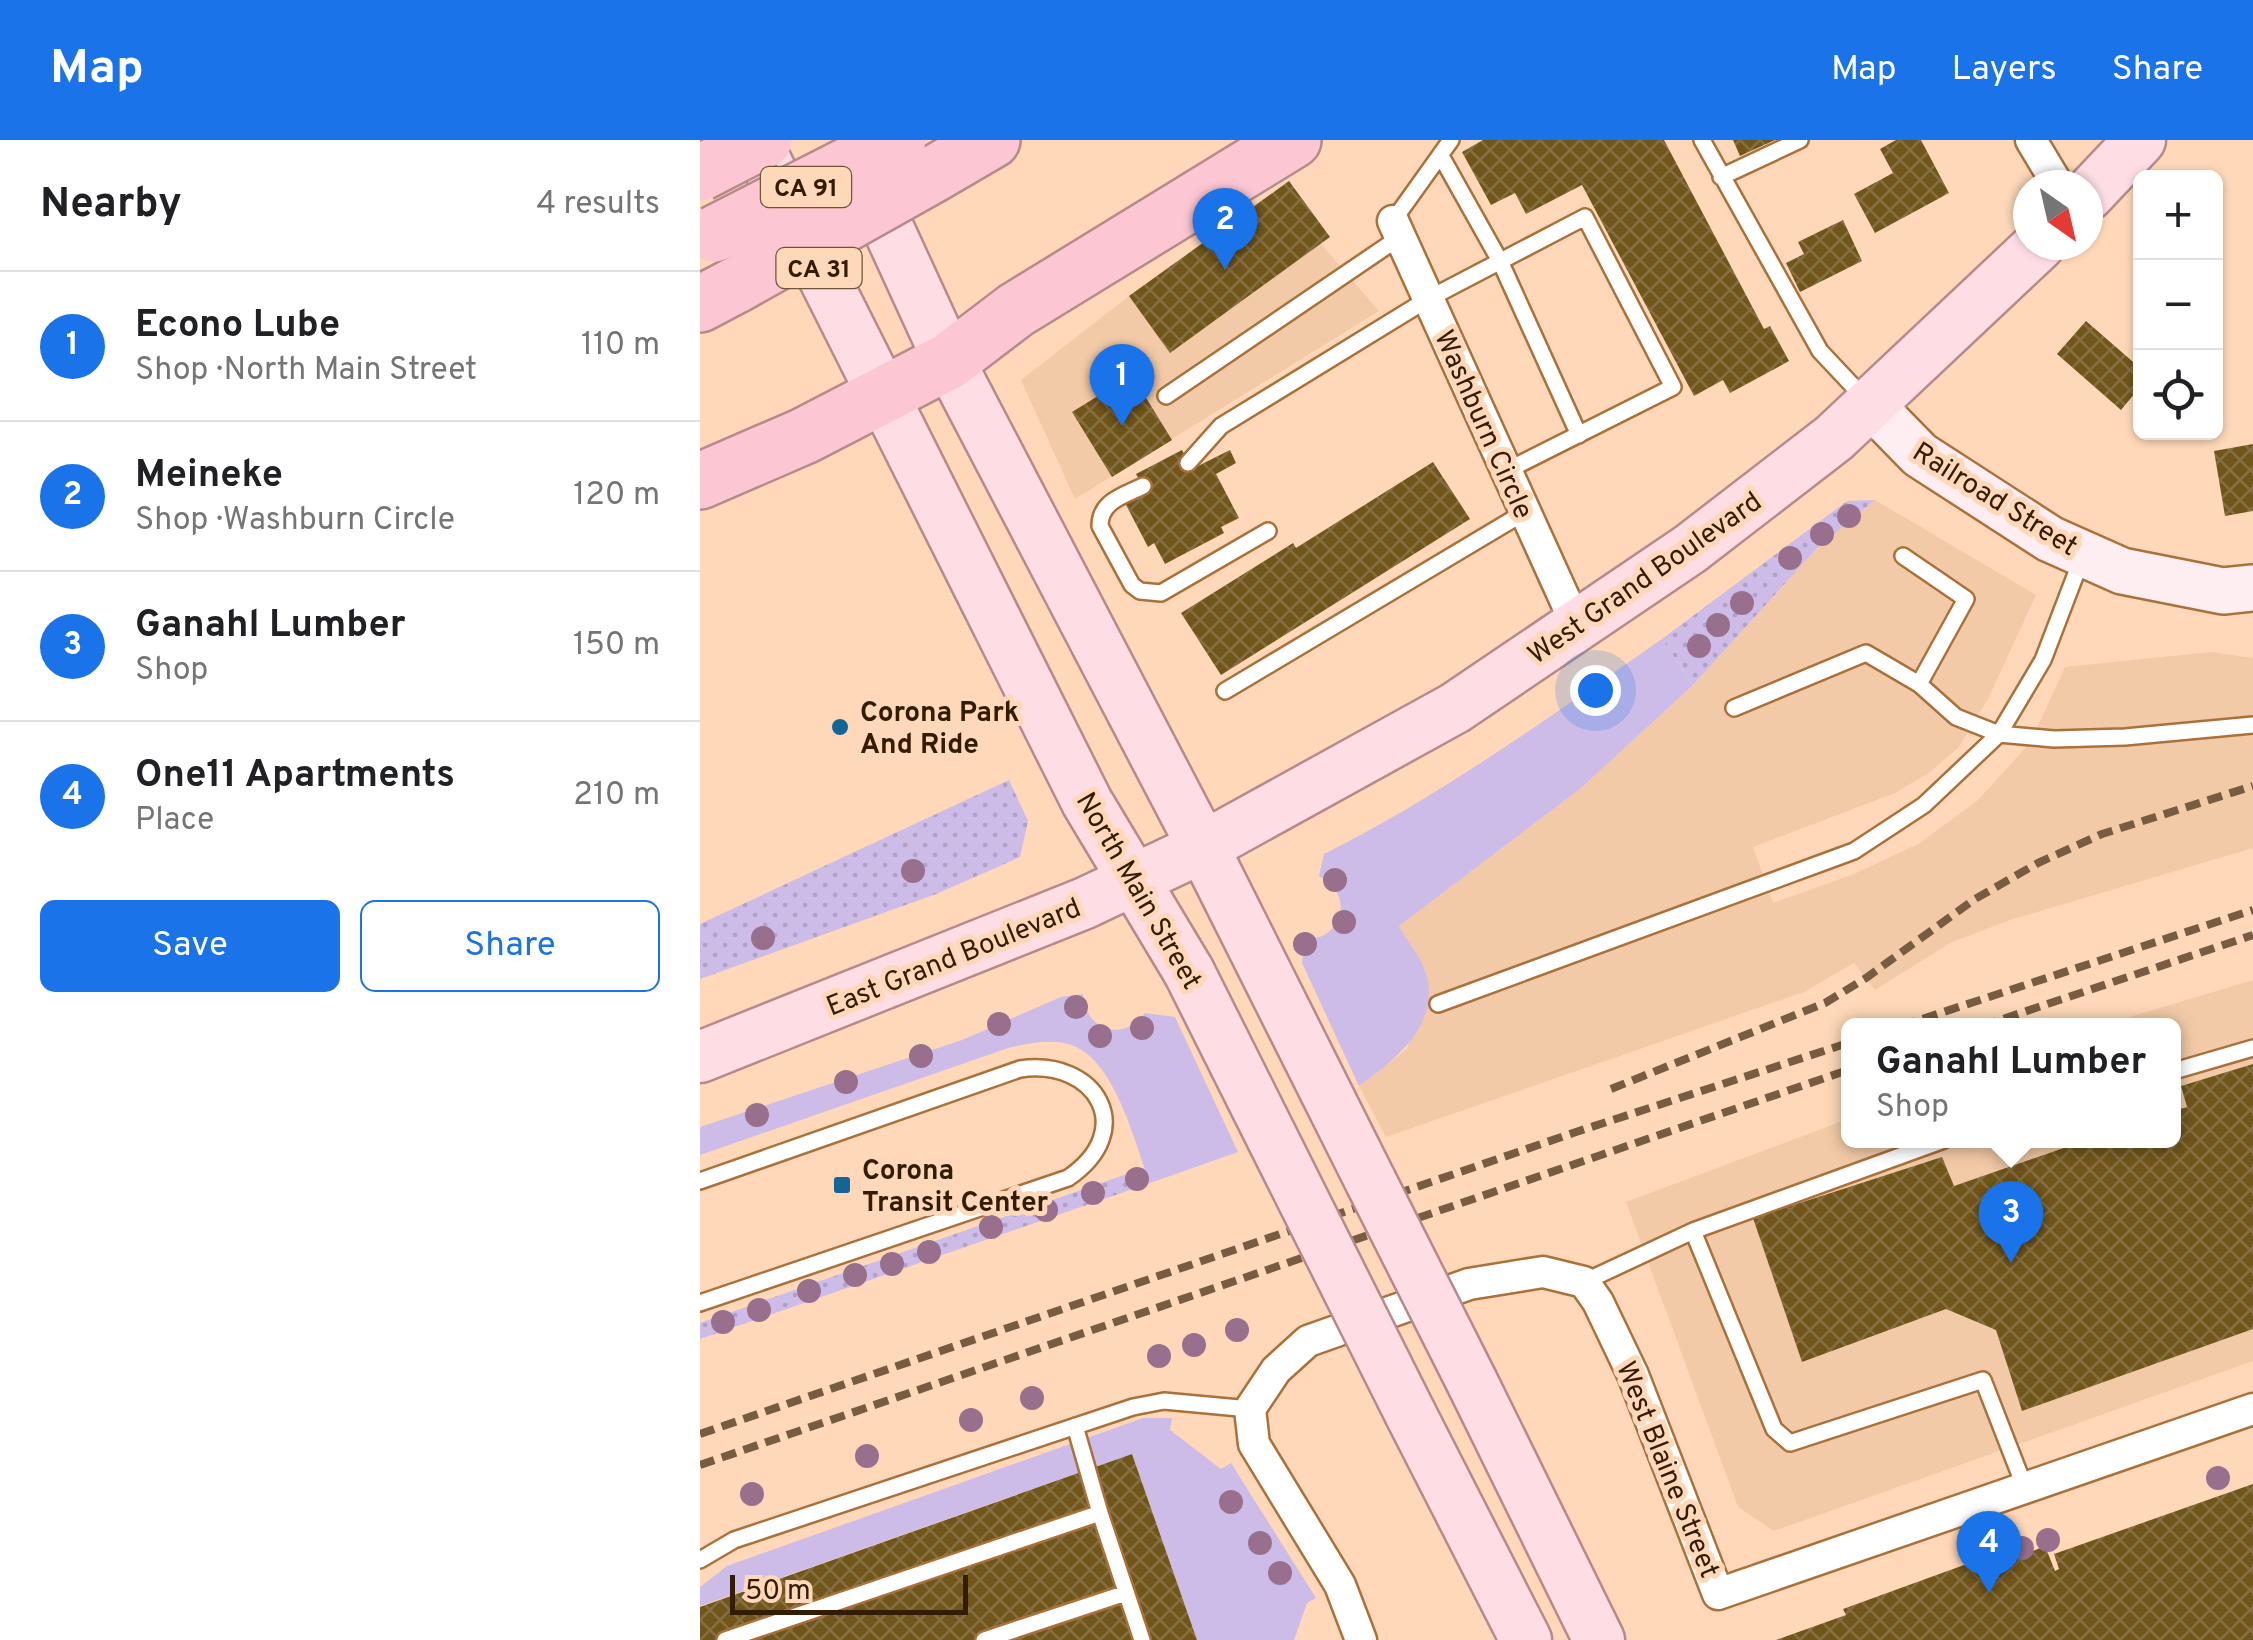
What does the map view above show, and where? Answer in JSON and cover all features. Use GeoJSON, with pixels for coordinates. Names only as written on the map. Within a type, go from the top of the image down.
{"type":"FeatureCollection","features":[{"type":"Feature","properties":{"kind":"highway"},"geometry":{"type":"LineString","coordinates":[[700,173],[764,140]]}},
{"type":"Feature","properties":{"kind":"highway"},"geometry":{"type":"LineString","coordinates":[[718,294],[915,157],[992,140]]}},
{"type":"Feature","properties":{"kind":"highway"},"geometry":{"type":"LineString","coordinates":[[700,481],[804,436],[949,361],[1016,310],[1293,140]]}},
{"type":"Feature","properties":{"kind":"highway","name":"CA 91"},"geometry":{"type":"LineString","coordinates":[[707,237],[915,157]]}},
{"type":"Feature","properties":{"kind":"main road","name":"North Main Street"},"geometry":{"type":"LineString","coordinates":[[755,140],[1087,802],[1189,972],[1526,1640]]}},
{"type":"Feature","properties":{"kind":"main road","name":"CA 31"},"geometry":{"type":"LineString","coordinates":[[847,140],[949,361]]}},
{"type":"Feature","properties":{"kind":"main road"},"geometry":{"type":"LineString","coordinates":[[2103,180],[2140,140]]}},
{"type":"Feature","properties":{"kind":"main road","name":"West Grand Boulevard"},"geometry":{"type":"LineString","coordinates":[[1204,847],[1455,708],[1690,550],[1834,438],[2023,260]]}},
{"type":"Feature","properties":{"kind":"main road"},"geometry":{"type":"LineString","coordinates":[[949,361],[1162,774],[1204,847],[1600,1640]]}},
{"type":"Feature","properties":{"kind":"main road","name":"Railroad Street"},"geometry":{"type":"LineString","coordinates":[[1870,404],[1920,455],[2050,539],[2122,571],[2223,590],[2253,588]]}},
{"type":"Feature","properties":{"kind":"main road","name":"East Grand Boulevard"},"geometry":{"type":"LineString","coordinates":[[700,1057],[913,973],[1204,847]]}},
{"type":"Feature","properties":{"kind":"street"},"geometry":{"type":"LineString","coordinates":[[2031,140],[2049,170]]}},
{"type":"Feature","properties":{"kind":"street","name":"Washburn Circle"},"geometry":{"type":"LineString","coordinates":[[1397,229],[1577,626]]}},
{"type":"Feature","properties":{"kind":"street"},"geometry":{"type":"LineString","coordinates":[[1361,1640],[1340,1585],[1254,1444],[1250,1410],[1276,1370],[1308,1340],[1469,1284],[1543,1272],[1584,1282]]}},
{"type":"Feature","properties":{"kind":"street","name":"West Blaine Street"},"geometry":{"type":"LineString","coordinates":[[1584,1282],[1634,1375],[1718,1594],[2253,1410]]}},
{"type":"Feature","properties":{"kind":"lane"},"geometry":{"type":"LineString","coordinates":[[1166,396],[1397,229],[1451,140]]}},
{"type":"Feature","properties":{"kind":"lane"},"geometry":{"type":"LineString","coordinates":[[1702,140],[1820,352],[1870,404]]}},
{"type":"Feature","properties":{"kind":"lane"},"geometry":{"type":"LineString","coordinates":[[1721,177],[1800,140]]}},
{"type":"Feature","properties":{"kind":"lane"},"geometry":{"type":"LineString","coordinates":[[1441,156],[1500,262],[1579,434]]}},
{"type":"Feature","properties":{"kind":"lane"},"geometry":{"type":"LineString","coordinates":[[1188,463],[1220,426],[1428,299],[1585,218],[1673,387],[1506,472]]}},
{"type":"Feature","properties":{"kind":"lane"},"geometry":{"type":"LineString","coordinates":[[1143,486],[1103,508],[1100,516],[1100,526],[1132,585],[1140,591],[1161,593],[1268,532]]}},
{"type":"Feature","properties":{"kind":"lane"},"geometry":{"type":"LineString","coordinates":[[1225,691],[1525,512]]}},
{"type":"Feature","properties":{"kind":"lane"},"geometry":{"type":"LineString","coordinates":[[1438,1004],[1854,851],[1924,805],[1999,734],[2043,660],[2083,554]]}},
{"type":"Feature","properties":{"kind":"lane"},"geometry":{"type":"LineString","coordinates":[[1903,556],[1966,599],[1920,684]]}},
{"type":"Feature","properties":{"kind":"lane"},"geometry":{"type":"LineString","coordinates":[[1734,708],[1866,653],[1920,684],[1956,717],[1999,734],[2072,739],[2253,726]]}},
{"type":"Feature","properties":{"kind":"lane"},"geometry":{"type":"LineString","coordinates":[[2181,1069],[2253,1048]]}},
{"type":"Feature","properties":{"kind":"lane"},"geometry":{"type":"LineString","coordinates":[[700,1181],[1020,1070],[1056,1068],[1071,1075],[1088,1087],[1100,1103],[1104,1118],[1098,1151],[1068,1178],[700,1303]]}},
{"type":"Feature","properties":{"kind":"lane"},"geometry":{"type":"LineString","coordinates":[[1584,1282],[1693,1231],[1922,1148]]}},
{"type":"Feature","properties":{"kind":"lane"},"geometry":{"type":"LineString","coordinates":[[1693,1231],[1774,1429],[1790,1443],[1983,1380],[2025,1488]]}},
{"type":"Feature","properties":{"kind":"lane"},"geometry":{"type":"LineString","coordinates":[[700,1560],[734,1540],[1133,1406],[1164,1401],[1250,1410]]}},
{"type":"Feature","properties":{"kind":"lane"},"geometry":{"type":"LineString","coordinates":[[1075,1426],[1142,1640]]}},
{"type":"Feature","properties":{"kind":"lane"},"geometry":{"type":"LineString","coordinates":[[725,1640],[1100,1513]]}},
{"type":"Feature","properties":{"kind":"lane"},"geometry":{"type":"LineString","coordinates":[[984,1640],[1126,1593]]}},
{"type":"Feature","properties":{"kind":"shaded area"},"geometry":{"type":"Polygon","coordinates":[[[1289,181],[1330,237],[1321,244],[1379,311],[1075,499],[1021,380],[1129,296],[1289,181]]]}},
{"type":"Feature","properties":{"kind":"shaded area"},"geometry":{"type":"Polygon","coordinates":[[[1875,500],[2036,595],[1988,699],[1958,748],[1930,772],[1895,793],[1753,847],[1773,903],[1854,874],[1920,843],[1978,800],[2030,743],[2065,667],[2211,652],[2253,658],[2253,848],[2010,920],[1950,943],[1875,990],[1854,963],[1804,992],[1386,1137],[1359,1086],[1407,1049],[1426,971],[1399,926],[1581,788],[1693,685],[1817,548],[1875,500]]]}},
{"type":"Feature","properties":{"kind":"shaded area"},"geometry":{"type":"Polygon","coordinates":[[[1875,500],[1817,548],[1693,685],[1662,639],[1847,501],[1875,500]]]}},
{"type":"Feature","properties":{"kind":"shaded area"},"geometry":{"type":"Polygon","coordinates":[[[1662,639],[1693,685],[1581,788],[1399,926],[1426,973],[1427,1009],[1421,1025],[1400,1053],[1359,1086],[1302,963],[1304,939],[1328,932],[1340,915],[1337,893],[1319,876],[1324,854],[1455,780],[1662,639]]]}},
{"type":"Feature","properties":{"kind":"shaded area"},"geometry":{"type":"Polygon","coordinates":[[[1009,780],[1028,821],[1020,857],[936,894],[700,979],[700,924],[1009,780]]]}},
{"type":"Feature","properties":{"kind":"shaded area"},"geometry":{"type":"Polygon","coordinates":[[[2253,980],[2253,1361],[1774,1531],[1738,1507],[1626,1202],[1841,1122],[1841,1148],[2181,1148],[2181,1018],[2126,1018],[2253,980]]]}},
{"type":"Feature","properties":{"kind":"shaded area"},"geometry":{"type":"Polygon","coordinates":[[[1083,994],[1090,1017],[1106,1029],[1126,1028],[1145,1013],[1175,1017],[1238,1152],[1150,1183],[1122,1106],[1101,1069],[1074,1046],[1051,1042],[1011,1047],[700,1155],[700,1127],[962,1040],[1061,997],[1083,994]]]}},
{"type":"Feature","properties":{"kind":"shaded area"},"geometry":{"type":"Polygon","coordinates":[[[1144,1168],[1150,1183],[700,1339],[700,1323],[1144,1168]]]}},
{"type":"Feature","properties":{"kind":"shaded area"},"geometry":{"type":"Polygon","coordinates":[[[1143,1418],[1172,1418],[1170,1430],[1221,1469],[1231,1463],[1316,1598],[1307,1603],[1294,1640],[1197,1640],[1132,1454],[700,1606],[700,1587],[727,1566],[1143,1418]]]}},
{"type":"Feature","properties":{"kind":"building"},"geometry":{"type":"Polygon","coordinates":[[[1483,140],[1664,140],[1764,329],[1770,326],[1789,361],[1730,393],[1723,380],[1694,396],[1582,185],[1526,214],[1515,193],[1491,205],[1462,152],[1483,140]]]}},
{"type":"Feature","properties":{"kind":"building"},"geometry":{"type":"Polygon","coordinates":[[[1733,140],[1775,140],[1740,156],[1733,140]]]}},
{"type":"Feature","properties":{"kind":"building"},"geometry":{"type":"Polygon","coordinates":[[[1896,140],[1921,140],[1949,193],[1875,233],[1854,194],[1893,173],[1880,149],[1896,140]]]}},
{"type":"Feature","properties":{"kind":"building"},"geometry":{"type":"Polygon","coordinates":[[[1289,181],[1330,237],[1170,353],[1129,296],[1289,181]]]}},
{"type":"Feature","properties":{"kind":"building"},"geometry":{"type":"Polygon","coordinates":[[[1843,220],[1862,261],[1800,292],[1786,263],[1804,254],[1798,242],[1843,220]]]}},
{"type":"Feature","properties":{"kind":"building"},"geometry":{"type":"Polygon","coordinates":[[[2086,321],[2133,362],[2133,395],[2121,410],[2057,354],[2086,321]]]}},
{"type":"Feature","properties":{"kind":"building"},"geometry":{"type":"Polygon","coordinates":[[[1132,375],[1172,440],[1112,477],[1072,412],[1132,375]]]}},
{"type":"Feature","properties":{"kind":"building"},"geometry":{"type":"Polygon","coordinates":[[[2253,444],[2253,511],[2225,516],[2214,451],[2253,444]]]}},
{"type":"Feature","properties":{"kind":"building"},"geometry":{"type":"Polygon","coordinates":[[[1182,450],[1192,469],[1230,450],[1236,463],[1216,474],[1239,518],[1221,527],[1224,533],[1165,564],[1154,543],[1148,547],[1124,501],[1145,490],[1136,474],[1182,450]]]}},
{"type":"Feature","properties":{"kind":"building"},"geometry":{"type":"Polygon","coordinates":[[[1433,462],[1470,519],[1221,675],[1181,613],[1293,543],[1296,548],[1433,462]]]}},
{"type":"Feature","properties":{"kind":"building"},"geometry":{"type":"Polygon","coordinates":[[[2253,1064],[2253,1329],[2022,1411],[1996,1330],[1946,1309],[1802,1362],[1753,1218],[1942,1157],[1954,1186],[2064,1148],[2181,1148],[2181,1109],[2187,1107],[2181,1086],[2253,1064]]]}},
{"type":"Feature","properties":{"kind":"building"},"geometry":{"type":"Polygon","coordinates":[[[1132,1454],[1197,1640],[700,1640],[700,1607],[1132,1454]]]}},
{"type":"Feature","properties":{"kind":"building"},"geometry":{"type":"Polygon","coordinates":[[[2253,1484],[2253,1640],[1776,1640],[1846,1615],[1843,1609],[2030,1541],[2033,1551],[2045,1546],[2055,1571],[2059,1569],[2054,1554],[2253,1484]]]}},
{"type":"Feature","properties":{"kind":"railway"},"geometry":{"type":"LineString","coordinates":[[1611,1089],[1825,1003],[1975,899],[2038,863],[2102,834],[2253,786]]}},
{"type":"Feature","properties":{"kind":"railway"},"geometry":{"type":"LineString","coordinates":[[1925,1018],[2253,910]]}},
{"type":"Feature","properties":{"kind":"railway"},"geometry":{"type":"LineString","coordinates":[[2006,1018],[2253,935]]}},
{"type":"Feature","properties":{"kind":"railway"},"geometry":{"type":"LineString","coordinates":[[700,1434],[1576,1132],[1841,1045]]}},
{"type":"Feature","properties":{"kind":"railway"},"geometry":{"type":"LineString","coordinates":[[700,1465],[1841,1072]]}},
{"type":"Feature","properties":{"kind":"place","name":"Meineke"},"geometry":{"type":"Point","coordinates":[1225,270]}},
{"type":"Feature","properties":{"kind":"place","name":"Econo Lube"},"geometry":{"type":"Point","coordinates":[1122,426]}},
{"type":"Feature","properties":{"kind":"place","name":"Corona Park And Ride"},"geometry":{"type":"Point","coordinates":[840,727]}},
{"type":"Feature","properties":{"kind":"place","name":"Corona Transit Center"},"geometry":{"type":"Point","coordinates":[842,1185]}},
{"type":"Feature","properties":{"kind":"place","name":"Ganahl Lumber"},"geometry":{"type":"Point","coordinates":[2011,1263]}},
{"type":"Feature","properties":{"kind":"place","name":"One11 Apartments"},"geometry":{"type":"Point","coordinates":[1989,1593]}}]}
